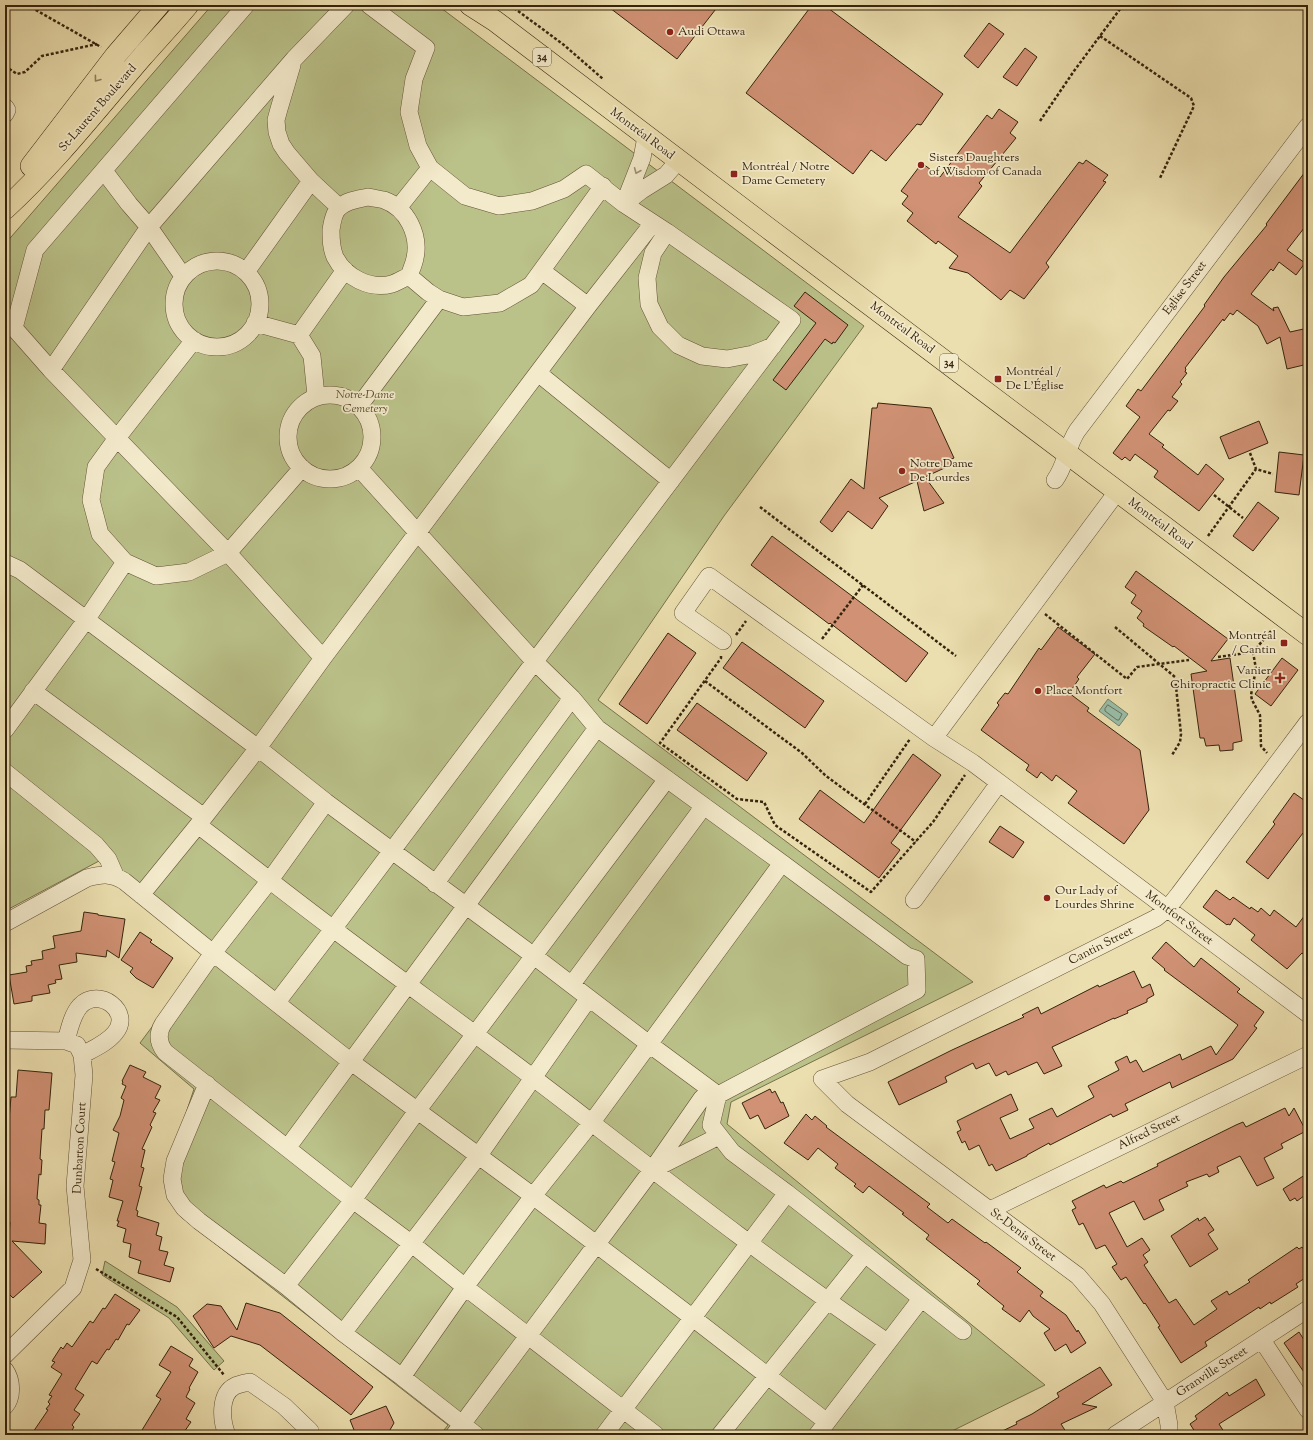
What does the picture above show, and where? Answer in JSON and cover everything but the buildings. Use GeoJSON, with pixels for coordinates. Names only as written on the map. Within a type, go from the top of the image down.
{"type":"FeatureCollection","features":[{"type":"Feature","properties":{"kind":"main road","name":"St-Laurent Boulevard"},"geometry":{"type":"LineString","coordinates":[[5,205],[20,181],[116,54],[159,5]]}},
{"type":"Feature","properties":{"kind":"main road","name":"Montréal Road"},"geometry":{"type":"LineString","coordinates":[[470,5],[495,21],[646,137],[1308,635]]}},
{"type":"Feature","properties":{"kind":"main road","name":"Montréal Road"},"geometry":{"type":"LineString","coordinates":[[479,5],[495,21]]}},
{"type":"Feature","properties":{"kind":"main road","name":"St-Laurent Boulevard"},"geometry":{"type":"LineString","coordinates":[[5,209],[27,189],[87,124],[183,7]]}},
{"type":"Feature","properties":{"kind":"street"},"geometry":{"type":"LineString","coordinates":[[246,5],[35,250],[10,329],[228,553],[323,658]]}},
{"type":"Feature","properties":{"kind":"street"},"geometry":{"type":"LineString","coordinates":[[51,370],[149,227],[294,59],[346,5]]}},
{"type":"Feature","properties":{"kind":"street"},"geometry":{"type":"LineString","coordinates":[[276,1002],[334,929],[534,661],[792,320],[667,232],[624,204],[586,174],[564,189],[532,202],[499,206],[465,196],[430,168],[418,146],[408,112],[414,79],[426,48],[369,5]]}},
{"type":"Feature","properties":{"kind":"street"},"geometry":{"type":"LineString","coordinates":[[294,59],[276,120],[280,144],[311,181],[339,207]]}},
{"type":"Feature","properties":{"kind":"street"},"geometry":{"type":"LineString","coordinates":[[5,107],[7,110],[5,114]]}},
{"type":"Feature","properties":{"kind":"street","name":"Eglise Street"},"geometry":{"type":"LineString","coordinates":[[1055,480],[1061,472],[1073,436],[1308,126]]}},
{"type":"Feature","properties":{"kind":"street"},"geometry":{"type":"LineString","coordinates":[[624,204],[642,158],[646,137]]}},
{"type":"Feature","properties":{"kind":"street"},"geometry":{"type":"LineString","coordinates":[[624,204],[642,190],[666,175],[678,161]]}},
{"type":"Feature","properties":{"kind":"street"},"geometry":{"type":"LineString","coordinates":[[398,208],[430,168]]}},
{"type":"Feature","properties":{"kind":"street"},"geometry":{"type":"LineString","coordinates":[[104,171],[149,227],[183,276]]}},
{"type":"Feature","properties":{"kind":"street"},"geometry":{"type":"LineString","coordinates":[[246,272],[311,181]]}},
{"type":"Feature","properties":{"kind":"street"},"geometry":{"type":"LineString","coordinates":[[409,276],[439,299],[463,307],[500,303],[531,285],[603,186]]}},
{"type":"Feature","properties":{"kind":"street"},"geometry":{"type":"LineString","coordinates":[[368,197],[384,200],[398,208],[411,226],[416,240],[415,259],[409,276],[392,284],[375,285],[359,280],[345,270],[335,256],[331,240],[332,223],[339,207],[353,200],[368,197]]}},
{"type":"Feature","properties":{"kind":"street"},"geometry":{"type":"LineString","coordinates":[[141,895],[258,748],[323,658],[588,306],[653,223]]}},
{"type":"Feature","properties":{"kind":"street"},"geometry":{"type":"LineString","coordinates":[[667,232],[653,253],[647,278],[649,304],[660,327],[678,345],[702,356],[727,359],[753,354],[773,346]]}},
{"type":"Feature","properties":{"kind":"street"},"geometry":{"type":"LineString","coordinates":[[220,261],[234,264],[246,272],[255,284],[259,297],[259,312],[255,323],[245,336],[233,344],[219,347],[205,346],[194,340],[182,329],[176,317],[174,302],[176,289],[183,276],[194,267],[208,262],[220,261]]}},
{"type":"Feature","properties":{"kind":"street"},"geometry":{"type":"LineString","coordinates":[[300,336],[345,270]]}},
{"type":"Feature","properties":{"kind":"street"},"geometry":{"type":"LineString","coordinates":[[542,271],[588,306]]}},
{"type":"Feature","properties":{"kind":"street"},"geometry":{"type":"LineString","coordinates":[[359,406],[439,299]]}},
{"type":"Feature","properties":{"kind":"street"},"geometry":{"type":"LineString","coordinates":[[255,323],[300,336],[312,356],[316,396]]}},
{"type":"Feature","properties":{"kind":"street"},"geometry":{"type":"LineString","coordinates":[[194,340],[96,467],[91,500],[100,534],[125,562],[156,576],[189,572],[228,553],[302,468]]}},
{"type":"Feature","properties":{"kind":"street"},"geometry":{"type":"LineString","coordinates":[[538,373],[671,481]]}},
{"type":"Feature","properties":{"kind":"street"},"geometry":{"type":"LineString","coordinates":[[330,394],[344,396],[357,403],[359,406],[366,414],[372,427],[373,439],[370,453],[359,468],[352,474],[338,479],[324,479],[311,475],[302,468],[291,455],[288,441],[289,427],[294,414],[299,408],[304,403],[316,396],[330,394]]}},
{"type":"Feature","properties":{"kind":"street"},"geometry":{"type":"LineString","coordinates":[[359,468],[419,532],[534,661],[572,698],[597,728],[907,956],[916,959],[917,990],[718,1095],[702,1098],[597,1245],[458,1430]]}},
{"type":"Feature","properties":{"kind":"street"},"geometry":{"type":"LineString","coordinates":[[934,738],[1117,492]]}},
{"type":"Feature","properties":{"kind":"street"},"geometry":{"type":"LineString","coordinates":[[5,730],[86,620],[125,562]]}},
{"type":"Feature","properties":{"kind":"street"},"geometry":{"type":"LineString","coordinates":[[5,564],[20,570],[258,748],[326,802],[392,850],[435,884],[572,984],[718,1095]]}},
{"type":"Feature","properties":{"kind":"street","name":"Montfort Street"},"geometry":{"type":"LineString","coordinates":[[723,641],[683,613],[709,576],[934,738],[973,763],[1308,1014]]}},
{"type":"Feature","properties":{"kind":"street"},"geometry":{"type":"LineString","coordinates":[[33,691],[201,821],[270,880],[334,929],[592,1122],[652,1170],[749,1243],[828,1302],[887,1342]]}},
{"type":"Feature","properties":{"kind":"street"},"geometry":{"type":"LineString","coordinates":[[435,884],[572,698]]}},
{"type":"Feature","properties":{"kind":"street","name":"Cantin Street"},"geometry":{"type":"LineString","coordinates":[[822,1080],[870,1062],[1156,918],[1167,909],[1179,894],[1308,722]]}},
{"type":"Feature","properties":{"kind":"street"},"geometry":{"type":"LineString","coordinates":[[288,1147],[597,728]]}},
{"type":"Feature","properties":{"kind":"street"},"geometry":{"type":"LineString","coordinates":[[5,772],[96,845],[108,859],[115,875]]}},
{"type":"Feature","properties":{"kind":"street"},"geometry":{"type":"LineString","coordinates":[[286,1286],[353,1200],[417,1111],[667,779]]}},
{"type":"Feature","properties":{"kind":"street"},"geometry":{"type":"LineString","coordinates":[[914,900],[999,783]]}},
{"type":"Feature","properties":{"kind":"street"},"geometry":{"type":"LineString","coordinates":[[326,802],[163,1024],[159,1035],[161,1047],[165,1052],[288,1147],[353,1200],[412,1244],[656,1435]]}},
{"type":"Feature","properties":{"kind":"street"},"geometry":{"type":"LineString","coordinates":[[572,984],[704,806]]}},
{"type":"Feature","properties":{"kind":"street"},"geometry":{"type":"LineString","coordinates":[[402,1377],[465,1287],[533,1196],[592,1122],[782,863]]}},
{"type":"Feature","properties":{"kind":"street"},"geometry":{"type":"LineString","coordinates":[[5,923],[87,878],[101,874],[115,875],[350,1061],[479,1155],[693,1318],[767,1377],[822,1429],[921,1299]]}},
{"type":"Feature","properties":{"kind":"street"},"geometry":{"type":"LineString","coordinates":[[5,1040],[66,1040],[76,1045],[82,1055],[105,1042],[116,1032],[120,1021],[118,1011],[111,1003],[102,998],[91,999],[80,1006],[74,1015],[66,1040]]}},
{"type":"Feature","properties":{"kind":"street"},"geometry":{"type":"LineString","coordinates":[[343,1333],[479,1155],[589,998]]}},
{"type":"Feature","properties":{"kind":"street","name":"Dunbarton Court"},"geometry":{"type":"LineString","coordinates":[[5,1355],[73,1288],[82,1260],[75,1186],[84,1075],[82,1055]]}},
{"type":"Feature","properties":{"kind":"street","name":"Alfred Street"},"geometry":{"type":"LineString","coordinates":[[990,1210],[1308,1055]]}},
{"type":"Feature","properties":{"kind":"street","name":"St-Denis Street"},"geometry":{"type":"LineString","coordinates":[[822,1080],[847,1104],[1078,1276],[1102,1304],[1164,1402],[1169,1425],[1169,1435]]}},
{"type":"Feature","properties":{"kind":"street"},"geometry":{"type":"LineString","coordinates":[[207,1084],[175,1160],[172,1180],[175,1194],[184,1208],[199,1221],[286,1286],[343,1333],[402,1377],[458,1430],[476,1435]]}},
{"type":"Feature","properties":{"kind":"street"},"geometry":{"type":"LineString","coordinates":[[718,1095],[711,1125],[732,1152],[787,1192],[963,1331]]}},
{"type":"Feature","properties":{"kind":"street"},"geometry":{"type":"LineString","coordinates":[[652,1170],[719,1136]]}},
{"type":"Feature","properties":{"kind":"street"},"geometry":{"type":"LineString","coordinates":[[604,1435],[787,1192]]}},
{"type":"Feature","properties":{"kind":"street"},"geometry":{"type":"LineString","coordinates":[[720,1435],[865,1254]]}},
{"type":"Feature","properties":{"kind":"street","name":"Granville Street"},"geometry":{"type":"LineString","coordinates":[[1115,1435],[1308,1309]]}},
{"type":"Feature","properties":{"kind":"street"},"geometry":{"type":"LineString","coordinates":[[1262,1340],[1308,1410]]}},
{"type":"Feature","properties":{"kind":"street"},"geometry":{"type":"LineString","coordinates":[[5,1370],[9,1376],[10,1385],[8,1403],[5,1406]]}},
{"type":"Feature","properties":{"kind":"street"},"geometry":{"type":"LineString","coordinates":[[226,1435],[223,1415],[223,1402],[226,1393],[235,1385],[250,1382],[284,1406],[310,1431],[308,1435]]}},
{"type":"Feature","properties":{"kind":"path"},"geometry":{"type":"LineString","coordinates":[[27,5],[116,54]]}},
{"type":"Feature","properties":{"kind":"path"},"geometry":{"type":"LineString","coordinates":[[1040,121],[1123,5]]}},
{"type":"Feature","properties":{"kind":"path"},"geometry":{"type":"LineString","coordinates":[[1100,36],[1191,98],[1194,106],[1160,178]]}},
{"type":"Feature","properties":{"kind":"path"},"geometry":{"type":"LineString","coordinates":[[5,66],[17,74],[25,72],[42,56],[97,44]]}},
{"type":"Feature","properties":{"kind":"path"},"geometry":{"type":"LineString","coordinates":[[1250,453],[1256,469]]}},
{"type":"Feature","properties":{"kind":"path"},"geometry":{"type":"LineString","coordinates":[[1256,469],[1273,474]]}},
{"type":"Feature","properties":{"kind":"path"},"geometry":{"type":"LineString","coordinates":[[1208,536],[1256,469]]}},
{"type":"Feature","properties":{"kind":"path"},"geometry":{"type":"LineString","coordinates":[[1214,495],[1243,518]]}},
{"type":"Feature","properties":{"kind":"path"},"geometry":{"type":"LineString","coordinates":[[760,507],[956,656]]}},
{"type":"Feature","properties":{"kind":"path"},"geometry":{"type":"LineString","coordinates":[[813,651],[863,585]]}},
{"type":"Feature","properties":{"kind":"path"},"geometry":{"type":"LineString","coordinates":[[1033,605],[1126,678],[1136,667],[1189,660]]}},
{"type":"Feature","properties":{"kind":"path"},"geometry":{"type":"LineString","coordinates":[[754,609],[732,640],[723,641],[721,658],[660,743],[737,799],[764,802],[775,825],[871,892],[933,822],[973,763]]}},
{"type":"Feature","properties":{"kind":"path"},"geometry":{"type":"LineString","coordinates":[[1114,627],[1175,677],[1181,734],[1180,742],[1172,755]]}},
{"type":"Feature","properties":{"kind":"path"},"geometry":{"type":"LineString","coordinates":[[1218,657],[1253,652],[1271,631]]}},
{"type":"Feature","properties":{"kind":"path"},"geometry":{"type":"LineString","coordinates":[[1253,652],[1256,669],[1251,695],[1260,715],[1261,746],[1267,753]]}},
{"type":"Feature","properties":{"kind":"path"},"geometry":{"type":"LineString","coordinates":[[705,681],[802,753],[826,776],[916,842]]}},
{"type":"Feature","properties":{"kind":"path"},"geometry":{"type":"LineString","coordinates":[[865,804],[919,726]]}},
{"type":"Feature","properties":{"kind":"path"},"geometry":{"type":"LineString","coordinates":[[82,1260],[177,1317],[217,1367],[235,1385]]}},
{"type":"Feature","properties":{"kind":"green space","name":"Notre-Dame Cemetery"},"geometry":{"type":"Polygon","coordinates":[[[212,5],[437,5],[864,326],[724,516],[598,700],[973,982],[731,1102],[727,1124],[1045,1385],[944,1435],[440,1435],[448,1425],[181,1217],[169,1198],[178,1137],[194,1089],[140,1043],[208,952],[99,861],[5,911],[5,244],[212,5]]]}},
{"type":"Feature","properties":{"kind":"green space"},"geometry":{"type":"Polygon","coordinates":[[[105,1261],[177,1307],[224,1361],[214,1370],[169,1318],[102,1275],[105,1261]]]}},
{"type":"Feature","properties":{"kind":"water"},"geometry":{"type":"Polygon","coordinates":[[[1108,699],[1128,714],[1119,726],[1099,711],[1108,699]]]}},
{"type":"Feature","properties":{"kind":"place","name":"Audi Ottawa"},"geometry":{"type":"Point","coordinates":[670,32]}},
{"type":"Feature","properties":{"kind":"place","name":"Sisters Daughters of Wisdom of Canada"},"geometry":{"type":"Point","coordinates":[921,165]}},
{"type":"Feature","properties":{"kind":"place","name":"Montréal / Notre Dame Cemetery"},"geometry":{"type":"Point","coordinates":[734,174]}},
{"type":"Feature","properties":{"kind":"place","name":"Montréal / De L'Église"},"geometry":{"type":"Point","coordinates":[998,379]}},
{"type":"Feature","properties":{"kind":"place","name":"Notre Dame De Lourdes"},"geometry":{"type":"Point","coordinates":[902,471]}},
{"type":"Feature","properties":{"kind":"place","name":"Montréal / Cantin"},"geometry":{"type":"Point","coordinates":[1284,643]}},
{"type":"Feature","properties":{"kind":"place","name":"Vanier Chiropractic Clinic"},"geometry":{"type":"Point","coordinates":[1280,678]}},
{"type":"Feature","properties":{"kind":"place","name":"Place Montfort"},"geometry":{"type":"Point","coordinates":[1038,691]}},
{"type":"Feature","properties":{"kind":"place","name":"Our Lady of Lourdes Shrine"},"geometry":{"type":"Point","coordinates":[1047,898]}}]}
